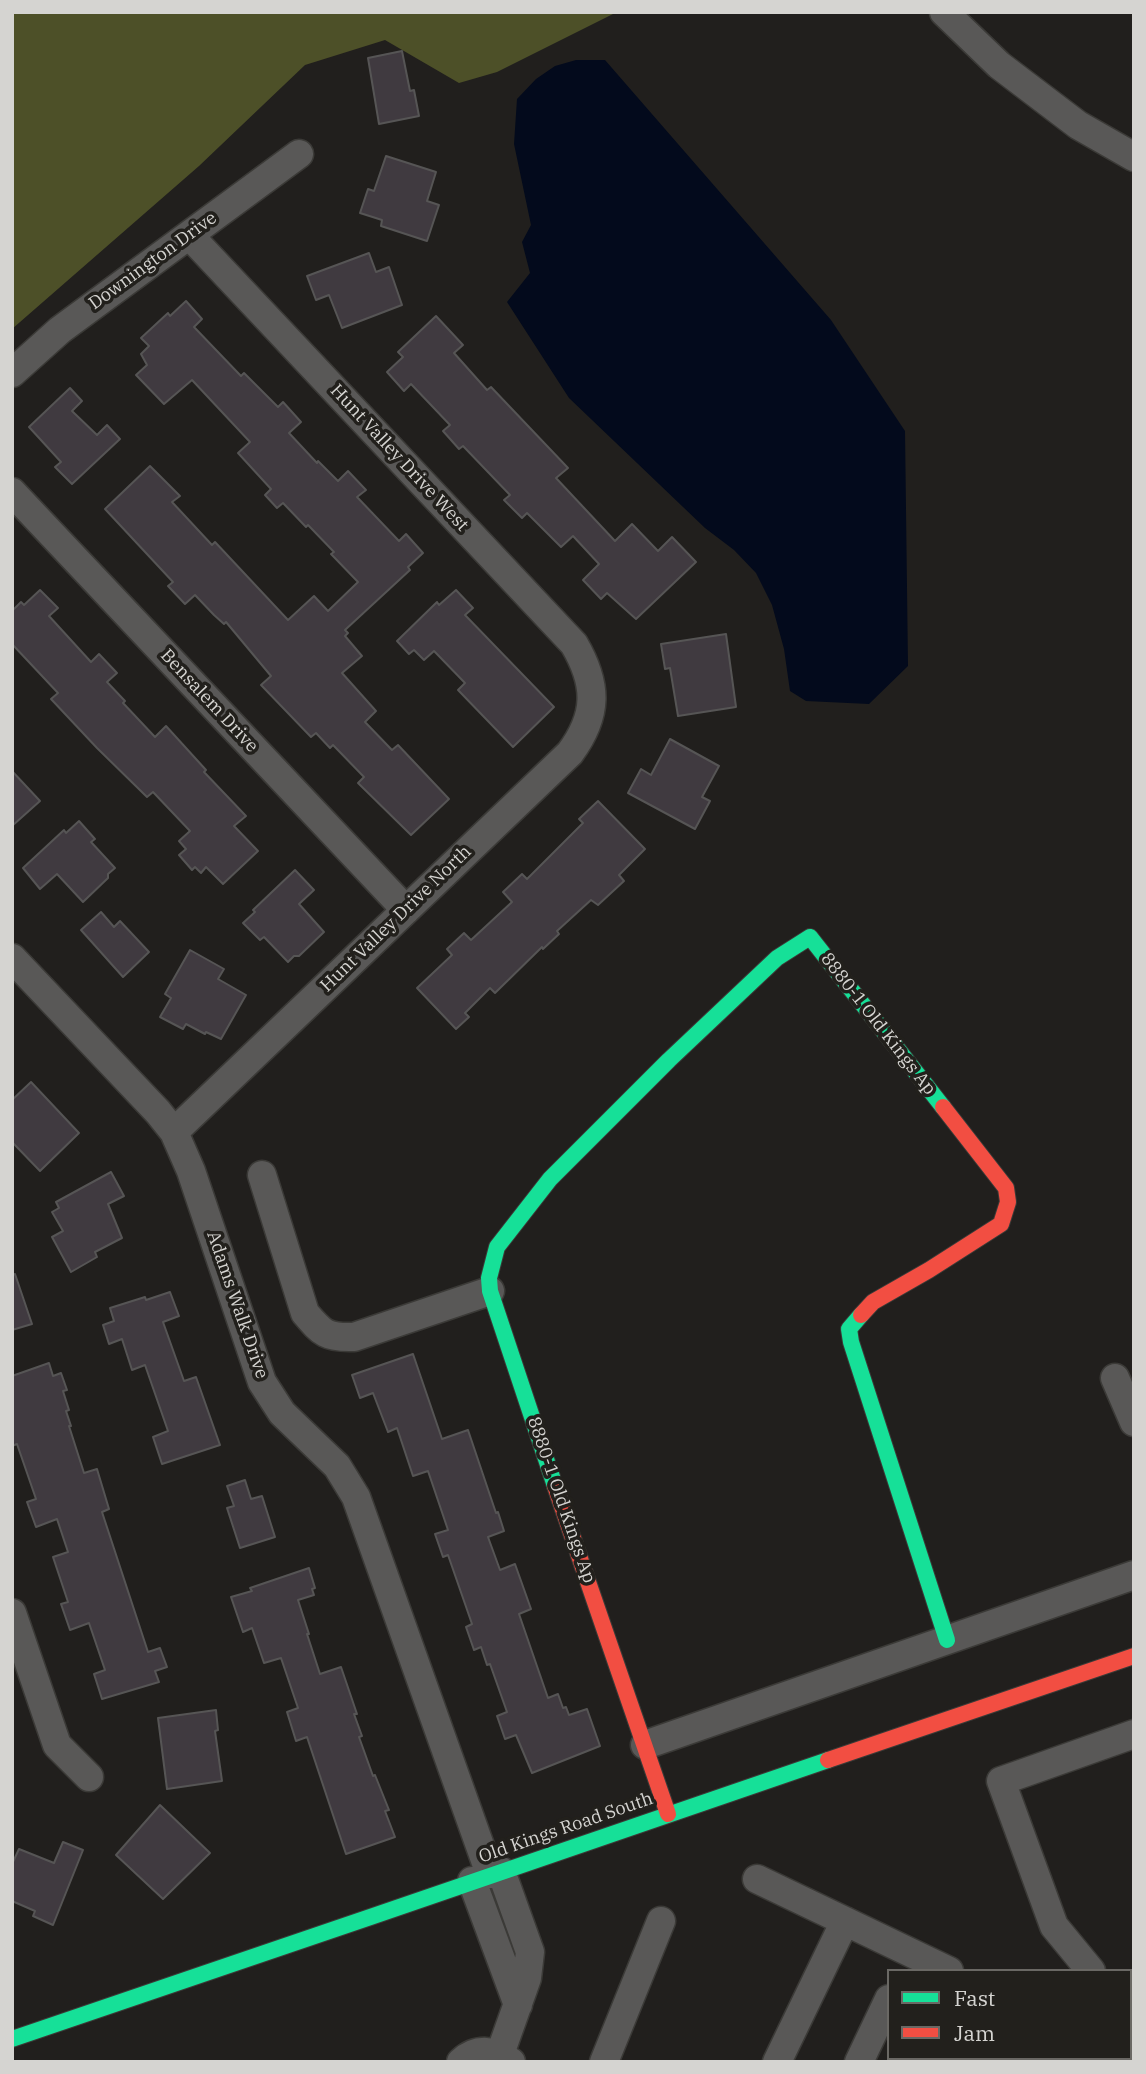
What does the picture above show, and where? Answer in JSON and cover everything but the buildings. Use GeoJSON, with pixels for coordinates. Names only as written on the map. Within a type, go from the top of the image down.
{"type":"FeatureCollection","features":[{"type":"Feature","properties":{"kind":"street"},"geometry":{"type":"LineString","coordinates":[[944,12],[999,65],[1068,118],[1134,157]]}},
{"type":"Feature","properties":{"kind":"street","name":"Downington Drive"},"geometry":{"type":"LineString","coordinates":[[12,373],[60,330],[299,154]]}},
{"type":"Feature","properties":{"kind":"street","name":"Hunt Valley Drive West"},"geometry":{"type":"LineString","coordinates":[[189,235],[574,644],[585,663],[592,691]]}},
{"type":"Feature","properties":{"kind":"street","name":"Bensalem Drive"},"geometry":{"type":"LineString","coordinates":[[12,492],[406,910]]}},
{"type":"Feature","properties":{"kind":"street","name":"Hunt Valley Drive North"},"geometry":{"type":"LineString","coordinates":[[174,1132],[570,753],[582,736],[590,715],[592,691]]}},
{"type":"Feature","properties":{"kind":"street","name":"8880-1 Old Kings Ap"},"geometry":{"type":"LineString","coordinates":[[668,1814],[490,1291],[489,1278],[497,1247],[550,1179],[669,1060],[777,958],[810,937],[1006,1188],[1008,1202],[1001,1224],[873,1302],[849,1329],[947,1640]]}},
{"type":"Feature","properties":{"kind":"street","name":"Adams Walk Drive"},"geometry":{"type":"LineString","coordinates":[[12,958],[174,1132],[191,1171],[262,1382],[282,1413],[337,1466],[356,1497],[488,1876],[530,1952],[527,1978],[517,2005],[505,2058]]}},
{"type":"Feature","properties":{"kind":"street"},"geometry":{"type":"LineString","coordinates":[[262,1175],[305,1313],[320,1331],[334,1338],[354,1337],[490,1291]]}},
{"type":"Feature","properties":{"kind":"street"},"geometry":{"type":"LineString","coordinates":[[1115,1378],[1134,1422]]}},
{"type":"Feature","properties":{"kind":"street"},"geometry":{"type":"LineString","coordinates":[[645,1745],[1134,1575]]}},
{"type":"Feature","properties":{"kind":"street"},"geometry":{"type":"LineString","coordinates":[[12,1613],[57,1745],[89,1777]]}},
{"type":"Feature","properties":{"kind":"street","name":"Old Kings Road South"},"geometry":{"type":"LineString","coordinates":[[12,2039],[1134,1656]]}},
{"type":"Feature","properties":{"kind":"street"},"geometry":{"type":"LineString","coordinates":[[1089,1969],[1054,1926],[1001,1781],[1134,1734]]}},
{"type":"Feature","properties":{"kind":"street"},"geometry":{"type":"LineString","coordinates":[[757,1879],[845,1921],[907,1962],[940,1969]]}},
{"type":"Feature","properties":{"kind":"street"},"geometry":{"type":"LineString","coordinates":[[604,2062],[662,1921]]}},
{"type":"Feature","properties":{"kind":"street"},"geometry":{"type":"LineString","coordinates":[[777,2062],[845,1921]]}},
{"type":"Feature","properties":{"kind":"street"},"geometry":{"type":"LineString","coordinates":[[859,2062],[887,2003]]}},
{"type":"Feature","properties":{"kind":"street"},"geometry":{"type":"LineString","coordinates":[[461,2062],[476,2052],[488,2051],[505,2058]]}},
{"type":"Feature","properties":{"kind":"green space"},"geometry":{"type":"Polygon","coordinates":[[[12,12],[617,12],[497,72],[459,83],[385,40],[305,65],[199,166],[12,329],[12,12]]]}},
{"type":"Feature","properties":{"kind":"water"},"geometry":{"type":"Polygon","coordinates":[[[576,60],[605,60],[831,320],[905,431],[908,666],[869,704],[806,701],[790,691],[784,649],[772,605],[756,573],[569,398],[507,302],[530,273],[522,242],[531,225],[514,144],[517,99],[536,79],[555,66],[576,60]]]}},
{"type":"Feature","properties":{"kind":"traffic: fast"},"geometry":{"type":"LineString","coordinates":[[555,1486],[490,1291],[489,1278],[497,1247],[550,1179],[669,1060],[777,958],[810,937],[943,1107]]}},
{"type":"Feature","properties":{"kind":"traffic: fast"},"geometry":{"type":"LineString","coordinates":[[861,1315],[849,1329],[851,1342],[947,1640]]}},
{"type":"Feature","properties":{"kind":"traffic: fast"},"geometry":{"type":"LineString","coordinates":[[12,2039],[828,1760]]}},
{"type":"Feature","properties":{"kind":"traffic: jam"},"geometry":{"type":"LineString","coordinates":[[861,1315],[873,1302],[1001,1224],[1008,1202],[1006,1188],[943,1107]]}},
{"type":"Feature","properties":{"kind":"traffic: jam"},"geometry":{"type":"LineString","coordinates":[[555,1486],[668,1814]]}},
{"type":"Feature","properties":{"kind":"traffic: jam"},"geometry":{"type":"LineString","coordinates":[[828,1760],[1134,1656]]}}]}
